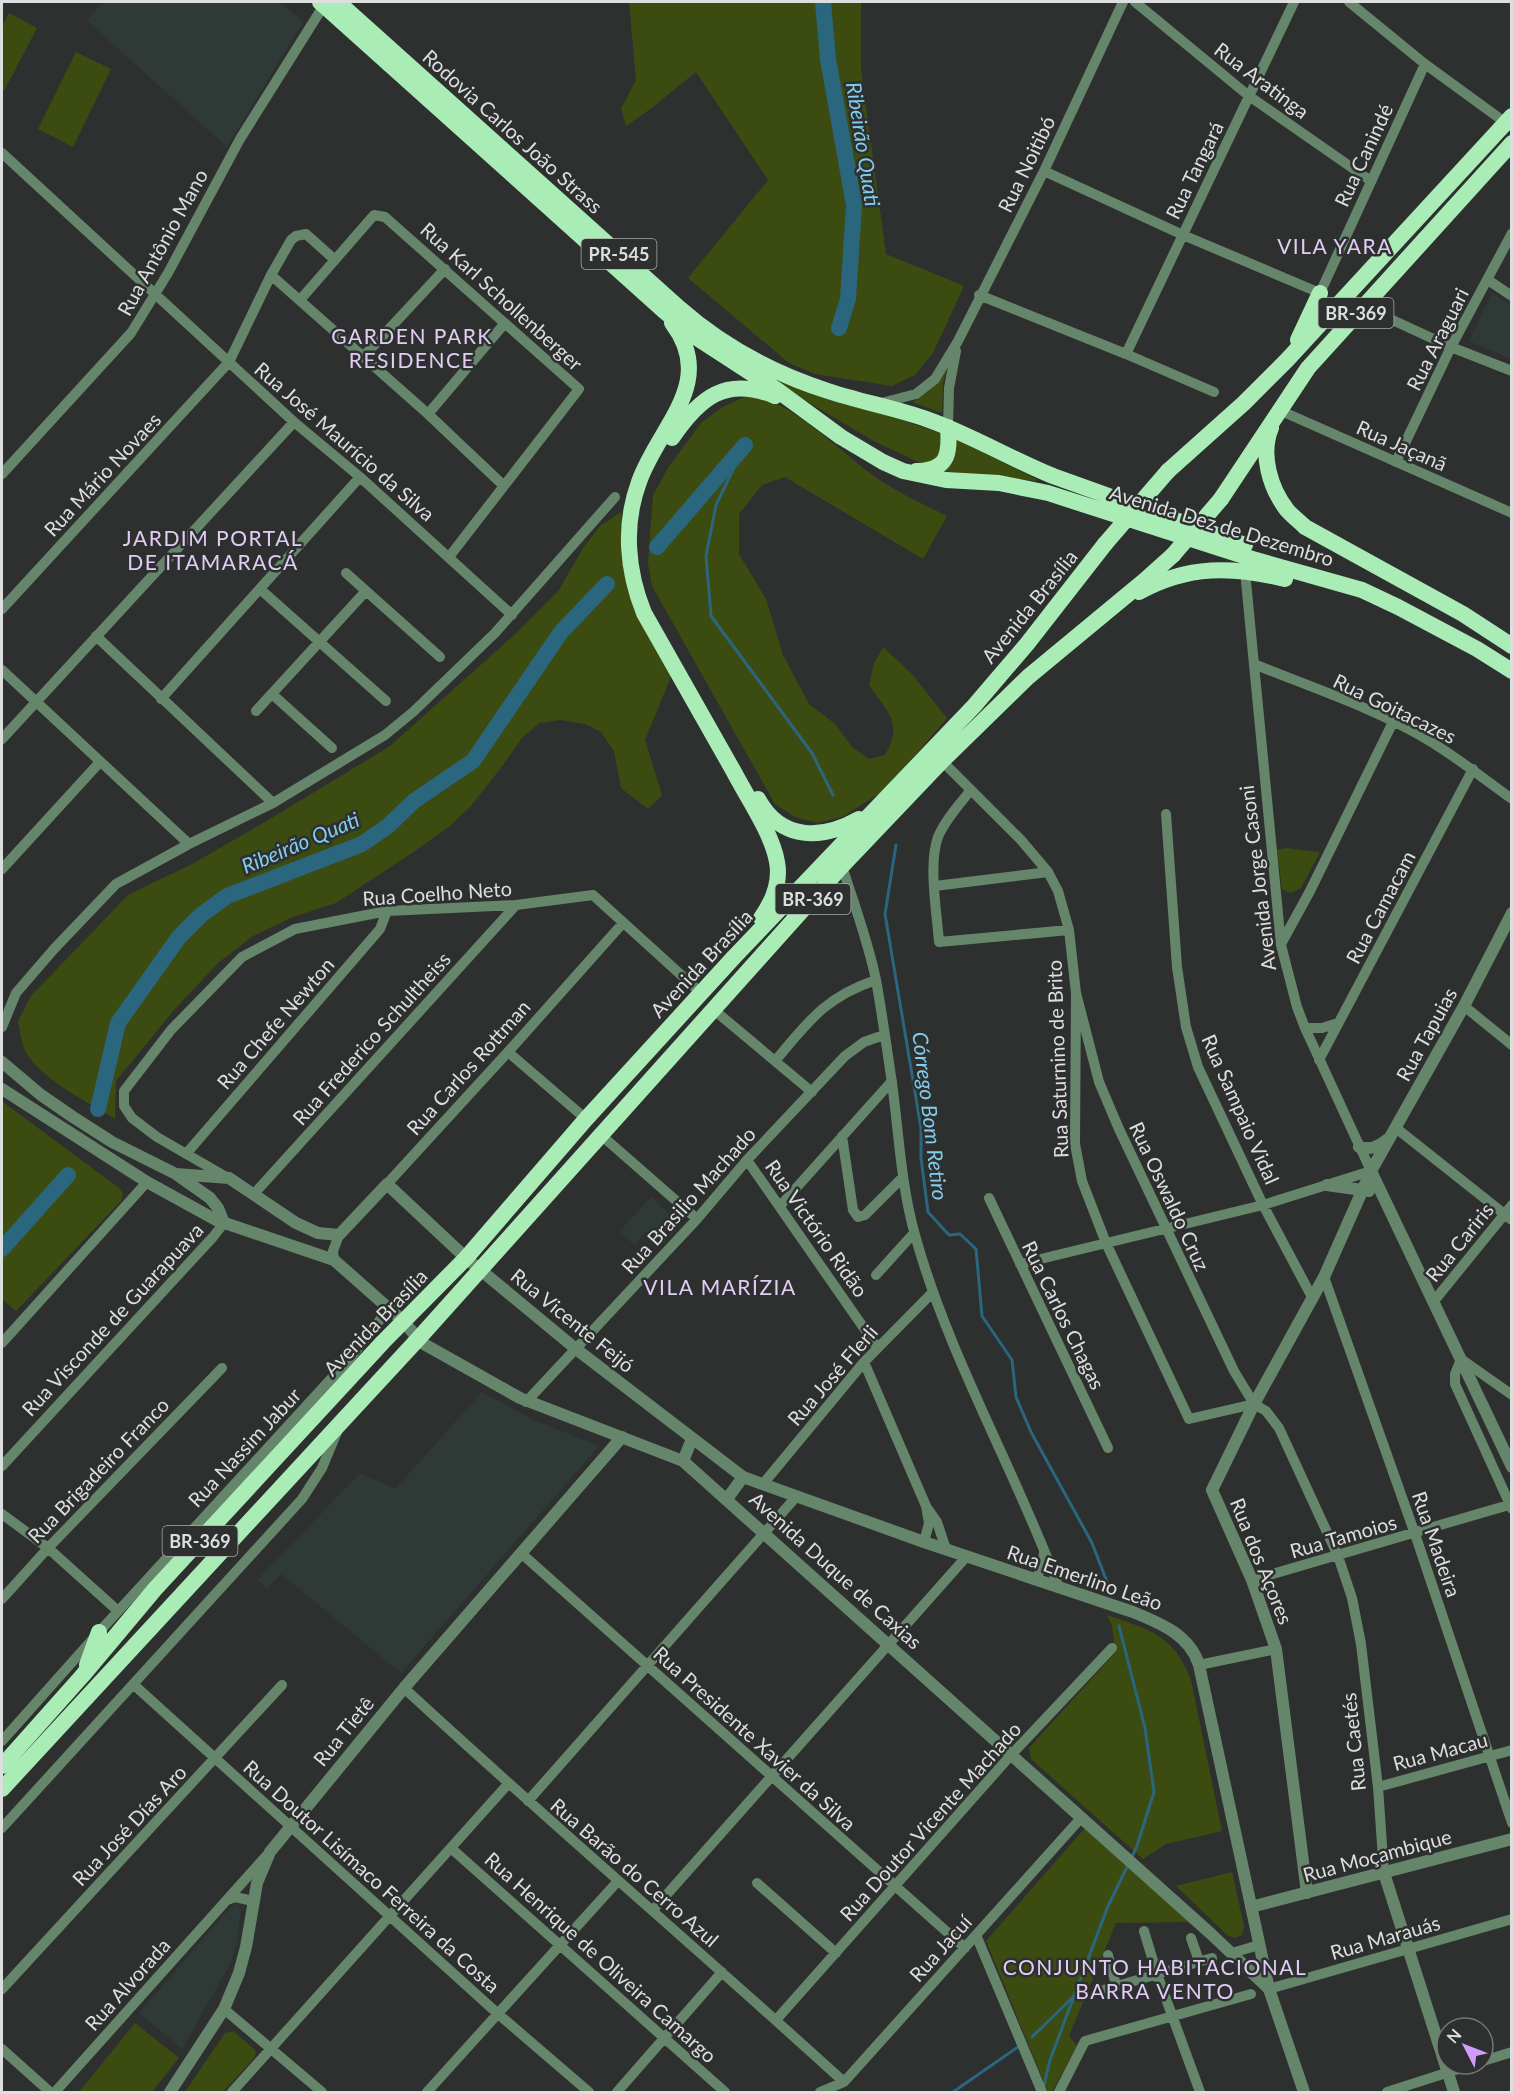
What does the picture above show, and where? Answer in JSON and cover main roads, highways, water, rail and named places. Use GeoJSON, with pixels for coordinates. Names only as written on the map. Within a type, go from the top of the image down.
{"type":"FeatureCollection","features":[{"type":"Feature","properties":{"kind":"highway","name":"Rodovia Carlos João Strass"},"geometry":{"type":"LineString","coordinates":[[327,3],[694,336],[867,453],[903,471]]}},
{"type":"Feature","properties":{"kind":"highway","name":"Rodovia Carlos João Strass"},"geometry":{"type":"LineString","coordinates":[[327,3],[652,284],[704,328],[734,349],[784,376],[829,392],[906,412],[948,427]]}},
{"type":"Feature","properties":{"kind":"highway","name":"Avenida Brasília"},"geometry":{"type":"LineString","coordinates":[[2,1766],[155,1589],[383,1342],[466,1258],[586,1119],[701,993],[1002,675],[1105,544],[1168,471],[1244,403],[1287,360],[1510,122]]}},
{"type":"Feature","properties":{"kind":"highway","name":"Avenida Brasília"},"geometry":{"type":"LineString","coordinates":[[2,1789],[419,1338],[842,866],[942,761],[1028,677],[1173,555],[1221,499],[1308,368],[1512,142]]}},
{"type":"Feature","properties":{"kind":"highway"},"geometry":{"type":"LineString","coordinates":[[1287,360],[1304,330],[1320,293]]}},
{"type":"Feature","properties":{"kind":"highway"},"geometry":{"type":"LineString","coordinates":[[663,310],[676,328],[686,350],[689,362],[688,384],[681,405],[653,450],[638,483],[629,528],[631,567],[635,590],[644,613],[755,811],[772,845],[777,861],[779,878],[774,896],[734,957]]}},
{"type":"Feature","properties":{"kind":"highway"},"geometry":{"type":"LineString","coordinates":[[803,409],[762,391],[739,387],[716,394],[701,404],[681,426],[651,475],[641,508],[640,564],[651,610],[761,805],[775,820],[803,834],[818,834],[849,825],[872,812]]}},
{"type":"Feature","properties":{"kind":"highway"},"geometry":{"type":"LineString","coordinates":[[1279,410],[1268,436],[1267,465],[1278,497],[1288,512],[1305,526],[1463,614],[1512,646]]}},
{"type":"Feature","properties":{"kind":"highway"},"geometry":{"type":"LineString","coordinates":[[903,471],[926,471],[944,462],[949,452],[948,427]]}},
{"type":"Feature","properties":{"kind":"highway","name":"Avenida Dez de Dezembro"},"geometry":{"type":"LineString","coordinates":[[948,427],[1025,465],[1053,476],[1256,549],[1366,581],[1512,658]]}},
{"type":"Feature","properties":{"kind":"highway","name":"Avenida Dez de Dezembro"},"geometry":{"type":"LineString","coordinates":[[903,471],[946,480],[999,483],[1048,493],[1256,560],[1362,590],[1477,649],[1512,671]]}},
{"type":"Feature","properties":{"kind":"highway"},"geometry":{"type":"LineString","coordinates":[[1115,606],[1144,590],[1198,570],[1245,571],[1342,592],[1385,609],[1512,683]]}},
{"type":"Feature","properties":{"kind":"highway"},"geometry":{"type":"LineString","coordinates":[[352,1356],[383,1342]]}},
{"type":"Feature","properties":{"kind":"highway"},"geometry":{"type":"LineString","coordinates":[[83,1675],[99,1632]]}},
{"type":"Feature","properties":{"kind":"waterway","name":"Ribeirão Quati"},"geometry":{"type":"LineString","coordinates":[[823,2],[828,59],[854,205],[848,299],[839,328]]}},
{"type":"Feature","properties":{"kind":"waterway","name":"Córrego Bom Retiro"},"geometry":{"type":"LineString","coordinates":[[745,445],[716,505],[706,556],[711,616],[812,753],[833,795]]}},
{"type":"Feature","properties":{"kind":"waterway","name":"Ribeirão Quati"},"geometry":{"type":"LineString","coordinates":[[657,547],[745,445]]}},
{"type":"Feature","properties":{"kind":"waterway","name":"Ribeirão Quati"},"geometry":{"type":"LineString","coordinates":[[98,1109],[118,1023],[179,937],[201,915],[227,896],[362,844],[388,826],[414,801],[473,761],[561,632],[607,584]]}},
{"type":"Feature","properties":{"kind":"waterway","name":"Córrego Bom Retiro"},"geometry":{"type":"LineString","coordinates":[[896,845],[885,914],[921,1128],[921,1158],[928,1212],[949,1235],[960,1234],[976,1249],[982,1316],[1012,1360],[1016,1397],[1031,1432],[1092,1543],[1109,1587]]}},
{"type":"Feature","properties":{"kind":"waterway","name":"Ribeirão Quati"},"geometry":{"type":"LineString","coordinates":[[2,1249],[68,1175]]}},
{"type":"Feature","properties":{"kind":"waterway","name":"Córrego Bom Retiro"},"geometry":{"type":"LineString","coordinates":[[1119,1626],[1145,1728],[1154,1792],[1131,1859]]}},
{"type":"Feature","properties":{"kind":"waterway","name":"Córrego Bom Retiro"},"geometry":{"type":"LineString","coordinates":[[1044,2085],[1050,2060],[1108,1906],[1128,1865]]}},
{"type":"Feature","properties":{"kind":"waterway"},"geometry":{"type":"LineString","coordinates":[[1032,2037],[1074,1996]]}},
{"type":"Feature","properties":{"kind":"waterway"},"geometry":{"type":"LineString","coordinates":[[953,2092],[1018,2047]]}},
{"type":"Feature","properties":{"kind":"district","name":"VILA YARA"},"geometry":{"type":"Point","coordinates":[1335,245]}},
{"type":"Feature","properties":{"kind":"district","name":"GARDEN PARK RESIDENCE"},"geometry":{"type":"Point","coordinates":[412,347]}},
{"type":"Feature","properties":{"kind":"district","name":"JARDIM PORTAL DE ITAMARACÁ"},"geometry":{"type":"Point","coordinates":[213,549]}},
{"type":"Feature","properties":{"kind":"district","name":"VILA MARÍZIA"},"geometry":{"type":"Point","coordinates":[720,1286]}},
{"type":"Feature","properties":{"kind":"district","name":"CONJUNTO HABITACIONAL BARRA VENTO"},"geometry":{"type":"Point","coordinates":[1155,1978]}}]}
